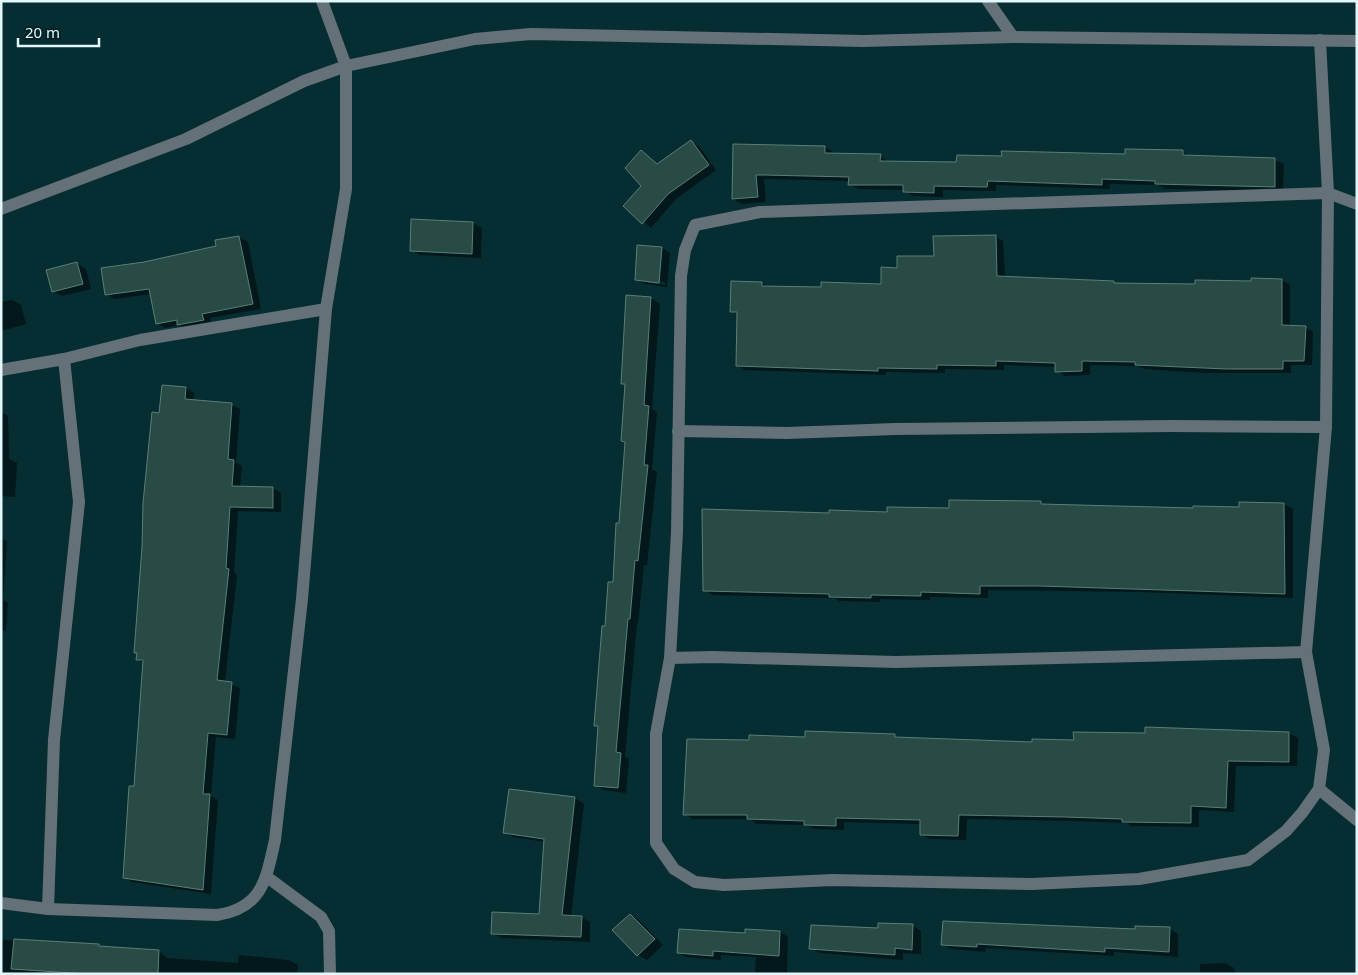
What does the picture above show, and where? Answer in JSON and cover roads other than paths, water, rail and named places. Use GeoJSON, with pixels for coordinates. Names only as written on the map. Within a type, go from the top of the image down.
{"type":"FeatureCollection","features":[{"type":"Feature","properties":{"kind":"street"},"geometry":{"type":"LineString","coordinates":[[1,903],[48,909],[217,915],[232,913],[250,904],[260,891],[266,876],[275,840],[301,608],[326,309],[346,189],[346,66],[322,1]]}},
{"type":"Feature","properties":{"kind":"street"},"geometry":{"type":"LineString","coordinates":[[988,1],[1014,37]]}},
{"type":"Feature","properties":{"kind":"street"},"geometry":{"type":"LineString","coordinates":[[1,209],[186,139],[304,81],[346,66],[475,39],[531,34],[863,41],[1014,37],[1357,41]]}},
{"type":"Feature","properties":{"kind":"street"},"geometry":{"type":"LineString","coordinates":[[1320,40],[1328,193],[1326,427],[1306,652],[1324,750],[1319,789],[1302,813],[1286,830],[1248,860],[1139,879],[1032,884],[832,880],[724,885],[695,882],[674,869],[656,843],[656,734],[670,658],[677,532],[681,276],[685,250],[695,225],[760,212],[1328,193],[1357,204]]}},
{"type":"Feature","properties":{"kind":"street"},"geometry":{"type":"LineString","coordinates":[[1,370],[64,359],[140,340],[326,309]]}},
{"type":"Feature","properties":{"kind":"street"},"geometry":{"type":"LineString","coordinates":[[48,909],[54,740],[80,502],[64,359]]}},
{"type":"Feature","properties":{"kind":"street"},"geometry":{"type":"LineString","coordinates":[[678,431],[787,432],[895,428],[1172,426],[1326,427]]}},
{"type":"Feature","properties":{"kind":"street"},"geometry":{"type":"LineString","coordinates":[[670,658],[713,657],[896,662],[1306,652]]}},
{"type":"Feature","properties":{"kind":"street"},"geometry":{"type":"LineString","coordinates":[[1319,789],[1357,820]]}},
{"type":"Feature","properties":{"kind":"street"},"geometry":{"type":"LineString","coordinates":[[266,876],[321,917],[329,931],[330,974]]}}]}
